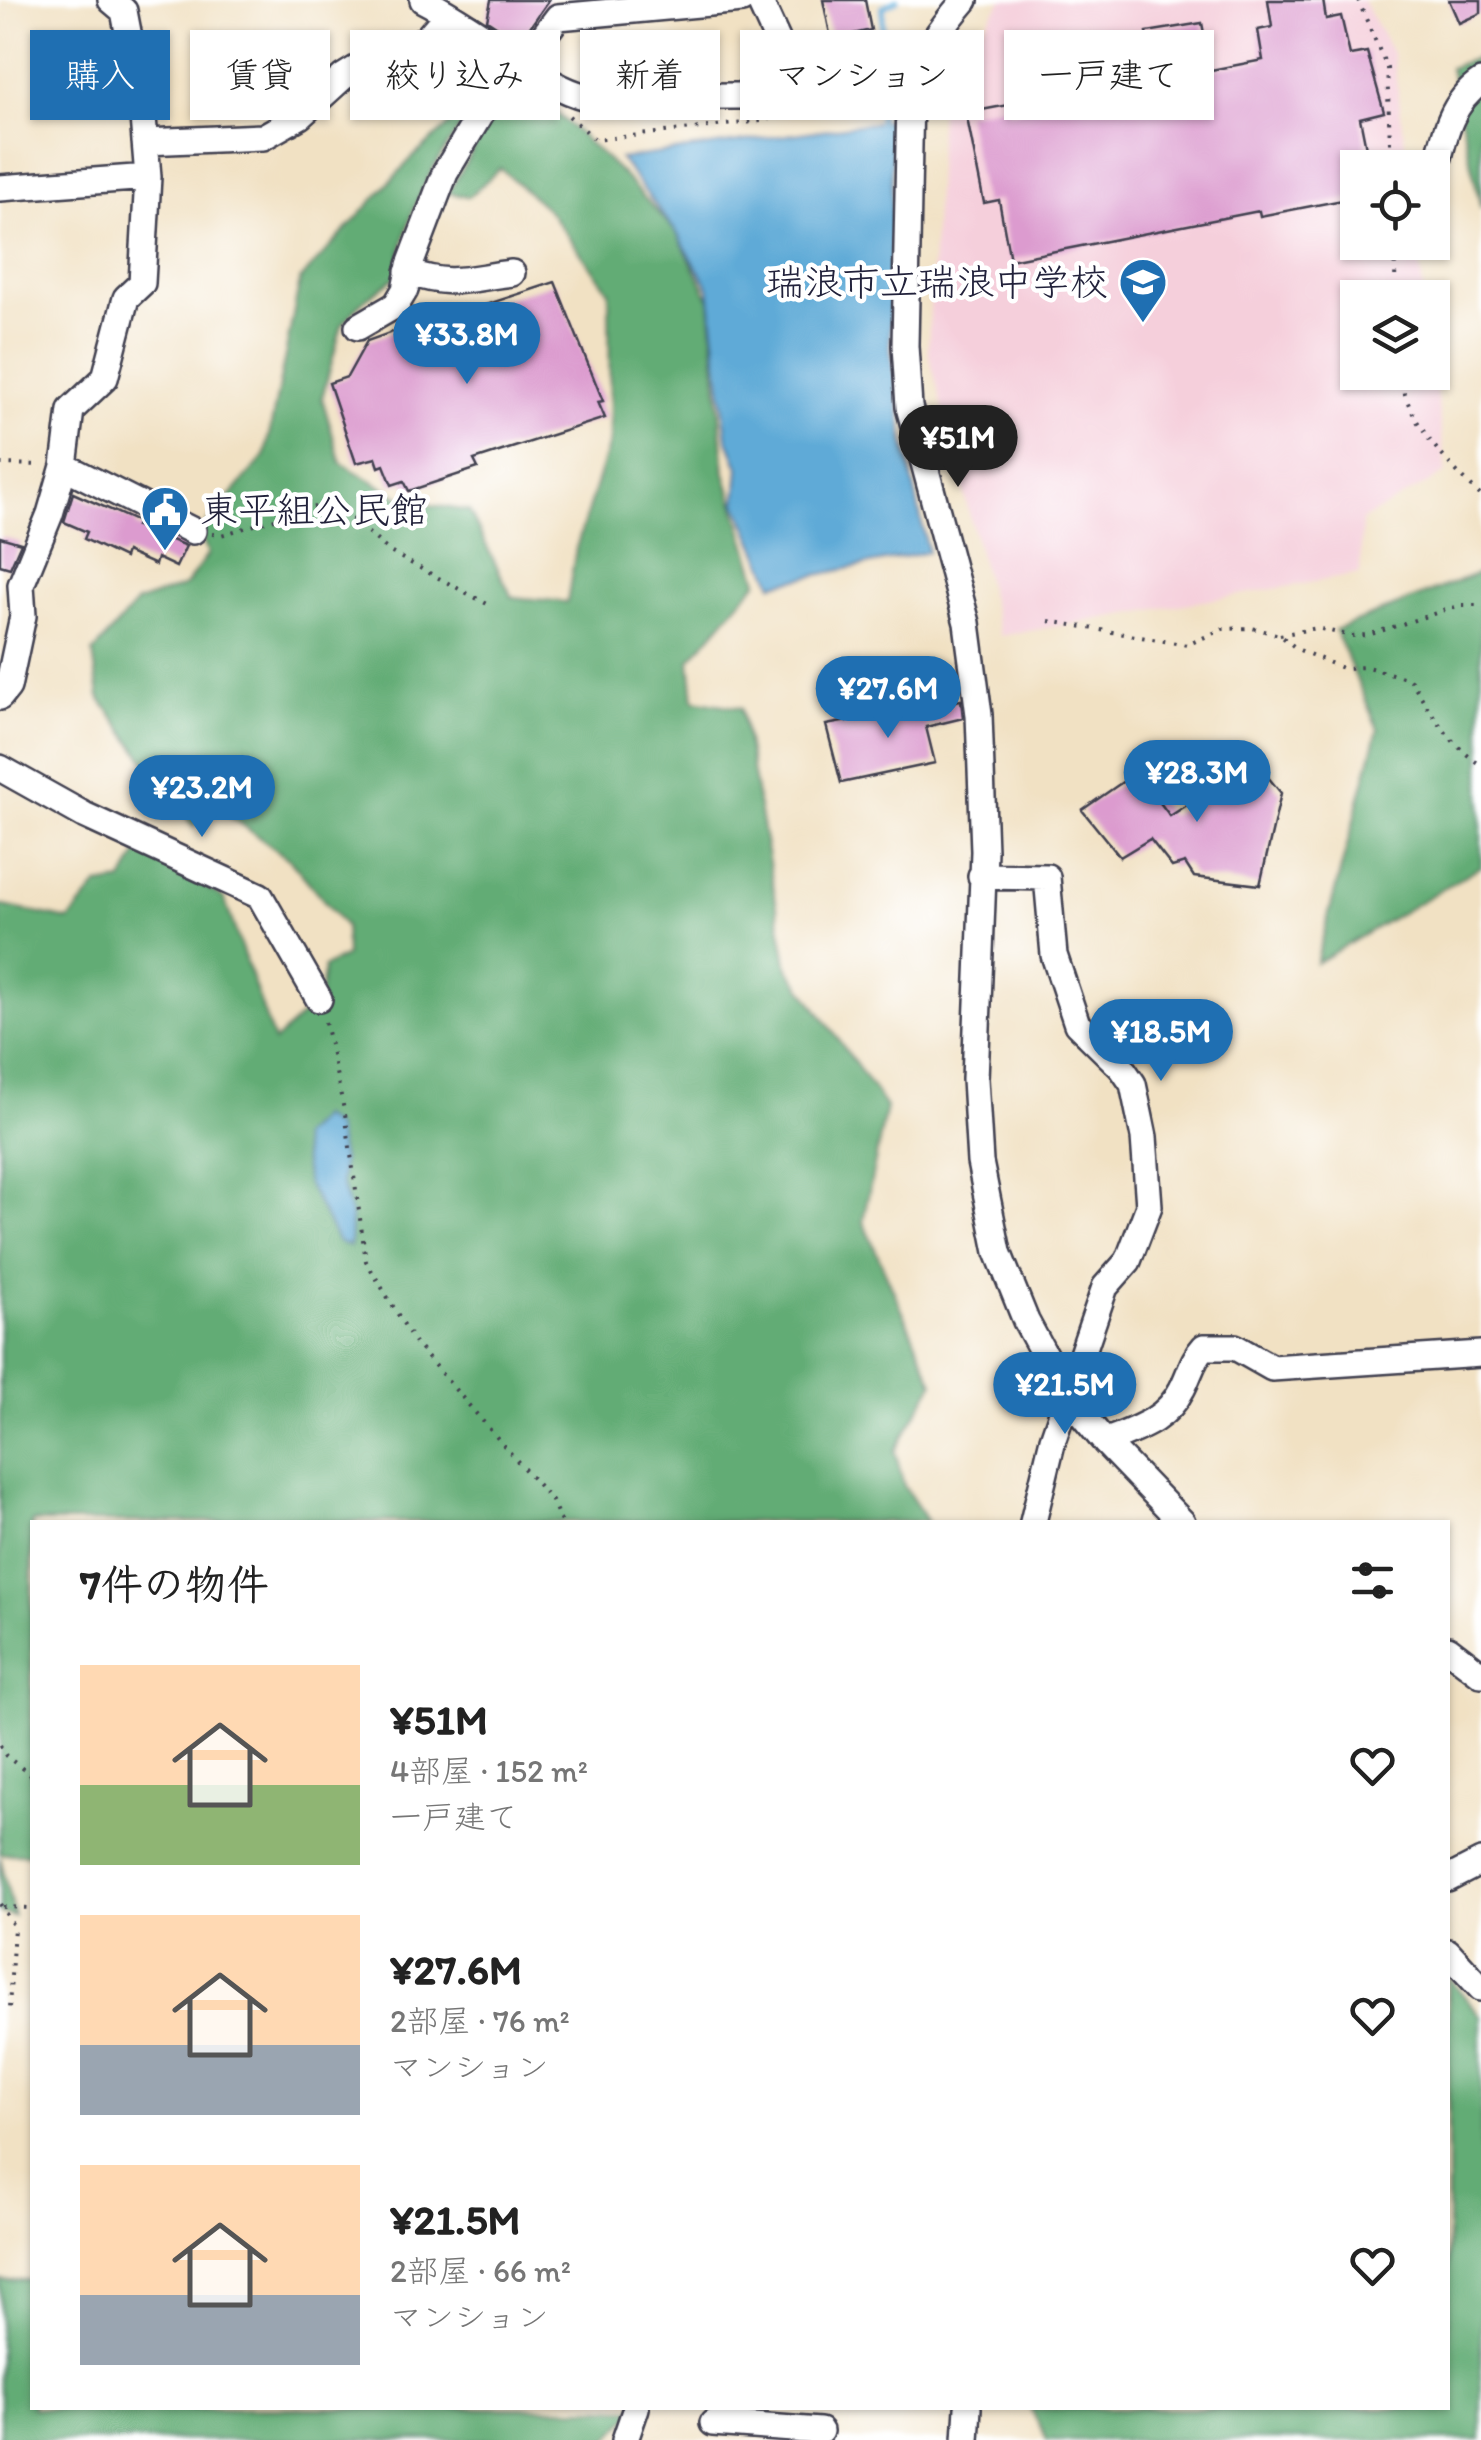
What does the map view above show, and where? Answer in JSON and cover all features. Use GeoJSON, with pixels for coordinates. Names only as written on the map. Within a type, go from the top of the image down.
{"type":"FeatureCollection","features":[{"type":"Feature","properties":{"kind":"street"},"geometry":{"type":"LineString","coordinates":[[0,697],[8,686],[24,616],[21,585],[50,514],[64,466],[70,410],[105,378],[126,298],[142,283],[148,177],[142,105],[124,10],[111,0]]}},
{"type":"Feature","properties":{"kind":"street"},"geometry":{"type":"LineString","coordinates":[[423,0],[471,30]]}},
{"type":"Feature","properties":{"kind":"street"},"geometry":{"type":"LineString","coordinates":[[546,30],[558,17],[742,0]]}},
{"type":"Feature","properties":{"kind":"street"},"geometry":{"type":"LineString","coordinates":[[760,0],[774,30]]}},
{"type":"Feature","properties":{"kind":"street"},"geometry":{"type":"LineString","coordinates":[[941,30],[965,0]]}},
{"type":"Feature","properties":{"kind":"street"},"geometry":{"type":"LineString","coordinates":[[145,142],[262,137],[300,116],[343,77],[382,53],[408,48],[427,38],[438,21],[448,15]]}},
{"type":"Feature","properties":{"kind":"street"},"geometry":{"type":"LineString","coordinates":[[1443,150],[1455,110],[1471,88],[1481,82]]}},
{"type":"Feature","properties":{"kind":"street"},"geometry":{"type":"LineString","coordinates":[[562,91],[586,96],[740,96]]}},
{"type":"Feature","properties":{"kind":"street"},"geometry":{"type":"LineString","coordinates":[[358,328],[396,305],[405,290],[445,173],[480,120]]}},
{"type":"Feature","properties":{"kind":"street"},"geometry":{"type":"LineString","coordinates":[[910,120],[905,346],[909,407],[967,623],[980,715],[984,850],[975,1079],[980,1162],[998,1252],[1026,1321],[1068,1397],[1180,1520]]}},
{"type":"Feature","properties":{"kind":"street"},"geometry":{"type":"LineString","coordinates":[[0,188],[148,177]]}},
{"type":"Feature","properties":{"kind":"street"},"geometry":{"type":"LineString","coordinates":[[408,272],[432,281],[454,283],[512,273]]}},
{"type":"Feature","properties":{"kind":"street"},"geometry":{"type":"LineString","coordinates":[[64,466],[193,531]]}},
{"type":"Feature","properties":{"kind":"street"},"geometry":{"type":"LineString","coordinates":[[0,768],[84,814],[260,896],[319,999]]}},
{"type":"Feature","properties":{"kind":"street"},"geometry":{"type":"LineString","coordinates":[[982,876],[1047,877],[1054,954],[1078,1024],[1133,1084],[1144,1136],[1149,1206],[1128,1261],[1105,1287],[1053,1439],[1033,1520]]}},
{"type":"Feature","properties":{"kind":"street"},"geometry":{"type":"LineString","coordinates":[[1105,1442],[1155,1421],[1172,1406],[1194,1358],[1204,1347],[1235,1347],[1272,1368],[1481,1354]]}},
{"type":"Feature","properties":{"kind":"street"},"geometry":{"type":"LineString","coordinates":[[1450,1651],[1481,1674]]}},
{"type":"Feature","properties":{"kind":"street"},"geometry":{"type":"LineString","coordinates":[[1450,1878],[1481,1862]]}},
{"type":"Feature","properties":{"kind":"street"},"geometry":{"type":"LineString","coordinates":[[1450,1954],[1481,1988]]}},
{"type":"Feature","properties":{"kind":"street"},"geometry":{"type":"LineString","coordinates":[[624,2440],[635,2410]]}},
{"type":"Feature","properties":{"kind":"street"},"geometry":{"type":"LineString","coordinates":[[966,2440],[968,2410]]}},
{"type":"Feature","properties":{"kind":"street"},"geometry":{"type":"LineString","coordinates":[[713,2423],[820,2426]]}},
{"type":"Feature","properties":{"kind":"path"},"geometry":{"type":"LineString","coordinates":[[1358,0],[1387,68],[1390,150]]}},
{"type":"Feature","properties":{"kind":"path"},"geometry":{"type":"LineString","coordinates":[[562,91],[558,104],[596,140],[772,120]]}},
{"type":"Feature","properties":{"kind":"path"},"geometry":{"type":"LineString","coordinates":[[1403,390],[1434,448],[1481,496]]}},
{"type":"Feature","properties":{"kind":"path"},"geometry":{"type":"LineString","coordinates":[[0,464],[64,466]]}},
{"type":"Feature","properties":{"kind":"path"},"geometry":{"type":"LineString","coordinates":[[193,531],[222,535],[318,506],[348,515],[390,552],[491,606]]}},
{"type":"Feature","properties":{"kind":"path"},"geometry":{"type":"LineString","coordinates":[[1049,621],[1187,645],[1222,629],[1252,628],[1280,635],[1317,628],[1352,636],[1368,634],[1461,606],[1481,605]]}},
{"type":"Feature","properties":{"kind":"path"},"geometry":{"type":"LineString","coordinates":[[1280,635],[1297,650],[1342,668],[1366,667],[1410,678],[1443,730],[1481,765]]}},
{"type":"Feature","properties":{"kind":"path"},"geometry":{"type":"LineString","coordinates":[[319,999],[346,1119],[366,1261],[415,1343],[552,1501],[560,1520]]}},
{"type":"Feature","properties":{"kind":"path"},"geometry":{"type":"LineString","coordinates":[[0,1745],[6,1756],[30,1774]]}},
{"type":"Feature","properties":{"kind":"path"},"geometry":{"type":"LineString","coordinates":[[2,1906],[30,1908]]}},
{"type":"Feature","properties":{"kind":"path"},"geometry":{"type":"LineString","coordinates":[[2,1906],[14,1927],[9,2009]]}},
{"type":"Feature","properties":{"kind":"shaded area","name":"瑞浪市立瑞浪中学校"},"geometry":{"type":"Polygon","coordinates":[[[1002,0],[1363,0],[1393,55],[1406,150],[1340,150],[1340,260],[1419,260],[1422,280],[1340,280],[1340,390],[1436,390],[1446,473],[1362,520],[1360,574],[1000,636],[928,350],[939,120],[984,120],[981,30],[1002,0]]]}},
{"type":"Feature","properties":{"kind":"green space"},"geometry":{"type":"Polygon","coordinates":[[[1481,56],[1481,209],[1450,68],[1481,56]]]}},
{"type":"Feature","properties":{"kind":"green space"},"geometry":{"type":"Polygon","coordinates":[[[560,116],[677,233],[710,300],[725,473],[758,581],[690,660],[694,700],[741,708],[788,968],[886,1107],[863,1221],[934,1383],[895,1451],[904,1486],[927,1520],[30,1520],[30,1854],[0,1854],[0,905],[69,920],[98,885],[123,881],[140,849],[224,898],[274,1042],[319,999],[324,967],[346,956],[345,926],[290,860],[220,809],[193,826],[99,697],[93,653],[137,602],[185,586],[208,554],[199,532],[265,456],[300,280],[411,159],[455,120],[466,120],[417,200],[397,276],[363,301],[342,325],[322,398],[341,463],[407,501],[469,511],[512,597],[567,602],[576,548],[610,440],[609,291],[549,211],[500,168],[469,197],[448,193],[491,120],[560,120],[560,116]]]}},
{"type":"Feature","properties":{"kind":"green space"},"geometry":{"type":"Polygon","coordinates":[[[1481,572],[1481,866],[1316,963],[1378,729],[1335,630],[1481,572]]]}},
{"type":"Feature","properties":{"kind":"green space"},"geometry":{"type":"Polygon","coordinates":[[[0,1857],[14,1916],[0,1913],[0,1857]]]}},
{"type":"Feature","properties":{"kind":"green space"},"geometry":{"type":"Polygon","coordinates":[[[1450,1978],[1481,2017],[1481,2440],[1047,2440],[1031,2410],[1450,2410],[1450,1978]]]}},
{"type":"Feature","properties":{"kind":"green space"},"geometry":{"type":"Polygon","coordinates":[[[0,2280],[30,2280],[30,2410],[635,2410],[607,2440],[0,2440],[0,2280]]]}},
{"type":"Feature","properties":{"kind":"water"},"geometry":{"type":"Polygon","coordinates":[[[892,120],[890,346],[905,444],[928,552],[773,584],[736,502],[739,467],[727,438],[709,288],[677,233],[620,159],[892,120]]]}},
{"type":"Feature","properties":{"kind":"water"},"geometry":{"type":"Polygon","coordinates":[[[321,1117],[335,1128],[342,1160],[341,1183],[351,1217],[350,1246],[338,1242],[307,1183],[300,1137],[321,1117]]]}},
{"type":"Feature","properties":{"kind":"building"},"geometry":{"type":"Polygon","coordinates":[[[491,0],[549,0],[528,30],[502,30],[487,20],[491,0]]]}},
{"type":"Feature","properties":{"kind":"building"},"geometry":{"type":"Polygon","coordinates":[[[823,0],[865,0],[871,30],[829,30],[823,0]]]}},
{"type":"Feature","properties":{"kind":"building"},"geometry":{"type":"Polygon","coordinates":[[[1268,0],[1323,0],[1326,19],[1341,16],[1350,55],[1367,52],[1384,112],[1360,118],[1366,150],[1340,150],[1340,200],[1260,216],[1259,211],[1010,260],[999,200],[984,203],[967,120],[984,120],[984,110],[1004,106],[1004,120],[1214,120],[1214,69],[1263,60],[1258,30],[1272,27],[1268,0]]]}},
{"type":"Feature","properties":{"kind":"building"},"geometry":{"type":"Polygon","coordinates":[[[1449,0],[1481,0],[1481,13],[1459,23],[1449,0]]]}},
{"type":"Feature","properties":{"kind":"building"},"geometry":{"type":"Polygon","coordinates":[[[1202,23],[1203,30],[1159,30],[1202,23]]]}},
{"type":"Feature","properties":{"kind":"building"},"geometry":{"type":"Polygon","coordinates":[[[555,282],[603,401],[598,402],[605,418],[474,460],[478,468],[409,491],[404,481],[392,485],[384,465],[379,467],[376,458],[356,463],[329,383],[347,377],[367,341],[401,329],[400,325],[468,306],[470,310],[555,282]]]}},
{"type":"Feature","properties":{"kind":"building"},"geometry":{"type":"Polygon","coordinates":[[[73,493],[138,522],[136,526],[186,546],[176,567],[157,558],[155,565],[126,552],[124,558],[84,539],[87,532],[64,522],[73,493]]]}},
{"type":"Feature","properties":{"kind":"building"},"geometry":{"type":"Polygon","coordinates":[[[0,537],[21,543],[10,568],[0,565],[0,537]]]}},
{"type":"Feature","properties":{"kind":"building"},"geometry":{"type":"Polygon","coordinates":[[[961,700],[963,718],[926,727],[935,763],[841,783],[826,725],[961,700]]]}},
{"type":"Feature","properties":{"kind":"building"},"geometry":{"type":"Polygon","coordinates":[[[1255,761],[1281,793],[1260,885],[1194,877],[1185,863],[1172,867],[1150,839],[1120,857],[1082,810],[1137,772],[1170,816],[1255,761]]]}},
{"type":"Feature","properties":{"kind":"waterway"},"geometry":{"type":"LineString","coordinates":[[883,30],[883,7],[897,0]]}},
{"type":"Feature","properties":{"kind":"waterway"},"geometry":{"type":"LineString","coordinates":[[879,128],[880,120]]}},
{"type":"Feature","properties":{"kind":"place","name":"瑞浪市立瑞浪中学校"},"geometry":{"type":"Point","coordinates":[1143,324]}},
{"type":"Feature","properties":{"kind":"place","name":"東平組公民館"},"geometry":{"type":"Point","coordinates":[165,552]}}]}
